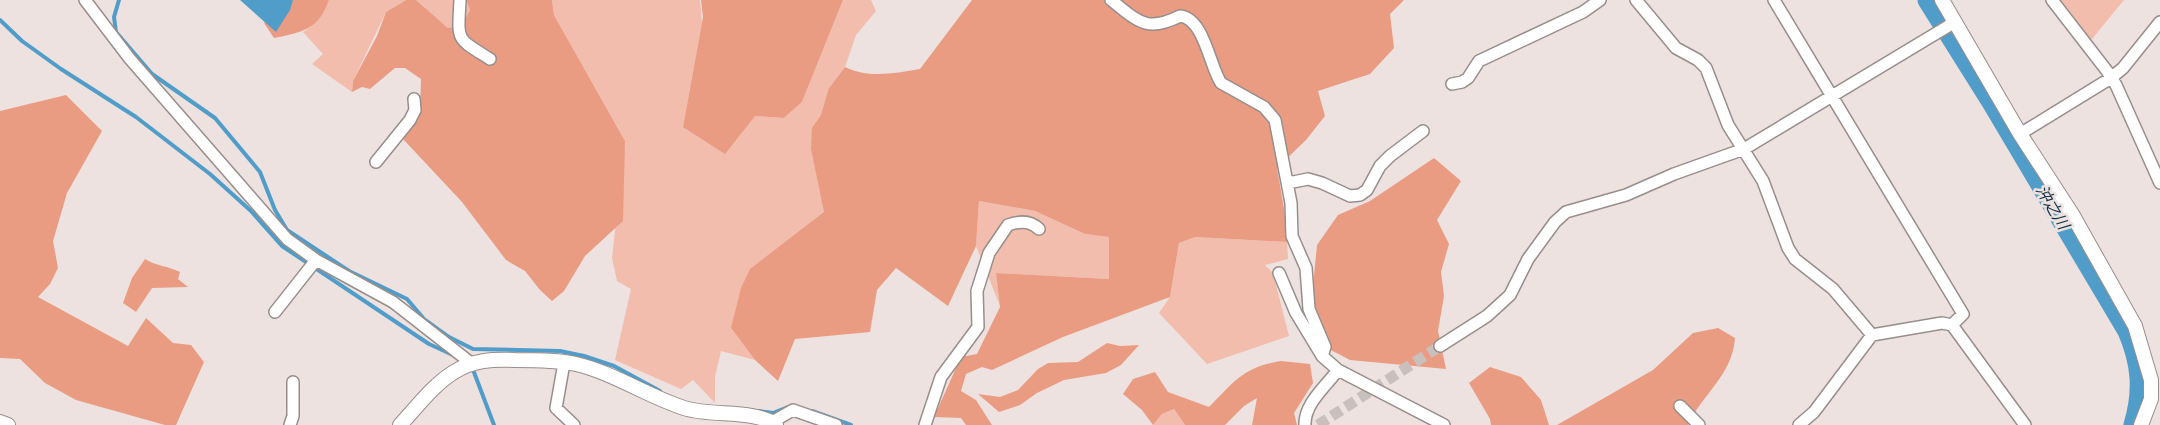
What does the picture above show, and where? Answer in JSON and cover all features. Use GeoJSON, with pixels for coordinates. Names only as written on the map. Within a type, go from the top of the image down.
{"type":"FeatureCollection","features":[{"type":"Feature","properties":{"kind":"street"},"geometry":{"type":"LineString","coordinates":[[85,0],[130,58],[276,228],[316,260],[393,302],[471,363]]}},
{"type":"Feature","properties":{"kind":"street"},"geometry":{"type":"LineString","coordinates":[[460,0],[458,34],[467,46],[490,59]]}},
{"type":"Feature","properties":{"kind":"street"},"geometry":{"type":"LineString","coordinates":[[1111,0],[1143,24],[1162,24],[1180,16],[1190,20],[1202,37],[1221,84],[1264,106],[1275,120],[1288,182],[1292,236],[1306,268],[1309,309],[1325,347],[1322,356]]}},
{"type":"Feature","properties":{"kind":"street"},"geometry":{"type":"LineString","coordinates":[[1452,84],[1462,82],[1468,78],[1479,61],[1583,12],[1600,0]]}},
{"type":"Feature","properties":{"kind":"street"},"geometry":{"type":"LineString","coordinates":[[1636,0],[1676,48],[1698,60],[1706,68],[1728,125],[1763,181],[1788,248],[1795,259],[1833,290],[1872,335]]}},
{"type":"Feature","properties":{"kind":"street"},"geometry":{"type":"LineString","coordinates":[[1774,0],[1963,314],[1952,325]]}},
{"type":"Feature","properties":{"kind":"street"},"geometry":{"type":"LineString","coordinates":[[1942,0],[2020,134],[2072,214],[2135,326],[2156,397],[2141,425]]}},
{"type":"Feature","properties":{"kind":"street"},"geometry":{"type":"LineString","coordinates":[[2052,0],[2111,78],[2160,183]]}},
{"type":"Feature","properties":{"kind":"street"},"geometry":{"type":"LineString","coordinates":[[1440,346],[1487,316],[1510,295],[1528,260],[1555,222],[1566,212],[1626,195],[1674,174],[1744,149],[1955,22]]}},
{"type":"Feature","properties":{"kind":"street"},"geometry":{"type":"LineString","coordinates":[[2020,134],[2111,78],[2123,68],[2160,22]]}},
{"type":"Feature","properties":{"kind":"street"},"geometry":{"type":"LineString","coordinates":[[376,162],[410,120],[415,110],[414,99]]}},
{"type":"Feature","properties":{"kind":"street"},"geometry":{"type":"LineString","coordinates":[[1288,182],[1308,180],[1322,182],[1350,196],[1360,195],[1366,190],[1380,166],[1423,131]]}},
{"type":"Feature","properties":{"kind":"street"},"geometry":{"type":"LineString","coordinates":[[926,425],[941,377],[978,327],[977,291],[989,253],[1008,225],[1025,222],[1034,224],[1039,228]]}},
{"type":"Feature","properties":{"kind":"street"},"geometry":{"type":"LineString","coordinates":[[275,312],[316,260]]}},
{"type":"Feature","properties":{"kind":"street"},"geometry":{"type":"LineString","coordinates":[[1279,273],[1296,314],[1322,356],[1338,370],[1444,425]]}},
{"type":"Feature","properties":{"kind":"street"},"geometry":{"type":"LineString","coordinates":[[1799,425],[1814,412],[1872,335],[1942,322],[1952,325],[2025,425]]}},
{"type":"Feature","properties":{"kind":"street"},"geometry":{"type":"LineString","coordinates":[[400,425],[452,373],[471,363],[511,360],[555,360],[576,364],[614,378],[654,397],[696,412],[744,416],[774,423],[793,410],[836,425]]}},
{"type":"Feature","properties":{"kind":"street"},"geometry":{"type":"LineString","coordinates":[[564,363],[556,408],[574,425]]}},
{"type":"Feature","properties":{"kind":"street"},"geometry":{"type":"LineString","coordinates":[[1305,425],[1304,415],[1309,406],[1338,370]]}},
{"type":"Feature","properties":{"kind":"street"},"geometry":{"type":"LineString","coordinates":[[290,425],[293,416],[293,382]]}},
{"type":"Feature","properties":{"kind":"street"},"geometry":{"type":"LineString","coordinates":[[1680,406],[1699,425]]}},
{"type":"Feature","properties":{"kind":"street"},"geometry":{"type":"LineString","coordinates":[[0,422],[8,425]]}},
{"type":"Feature","properties":{"kind":"shaded area"},"geometry":{"type":"Polygon","coordinates":[[[290,0],[329,0],[320,18],[314,24],[293,34],[274,38],[264,23],[288,4],[290,0]]]}},
{"type":"Feature","properties":{"kind":"shaded area"},"geometry":{"type":"Polygon","coordinates":[[[329,0],[406,0],[386,12],[353,81],[352,92],[312,64],[323,54],[303,32],[319,18],[329,0]]]}},
{"type":"Feature","properties":{"kind":"shaded area"},"geometry":{"type":"Polygon","coordinates":[[[406,0],[416,0],[448,28],[462,25],[470,10],[466,0],[552,0],[554,15],[625,141],[623,221],[585,256],[564,291],[552,301],[540,290],[525,271],[506,260],[462,202],[403,139],[420,114],[421,79],[405,68],[395,68],[370,89],[362,87],[352,92],[353,81],[377,36],[386,12],[406,0]]]}},
{"type":"Feature","properties":{"kind":"shaded area"},"geometry":{"type":"Polygon","coordinates":[[[416,0],[466,0],[470,10],[462,25],[448,28],[416,0]]]}},
{"type":"Feature","properties":{"kind":"shaded area"},"geometry":{"type":"Polygon","coordinates":[[[552,0],[700,0],[702,23],[683,127],[756,116],[784,118],[802,102],[843,0],[871,0],[876,11],[856,35],[845,67],[829,88],[829,216],[731,328],[755,360],[721,351],[715,377],[715,403],[693,380],[681,389],[615,360],[631,289],[617,281],[612,258],[625,141],[554,15],[552,0]]]}},
{"type":"Feature","properties":{"kind":"shaded area"},"geometry":{"type":"Polygon","coordinates":[[[701,0],[843,0],[802,102],[784,118],[755,116],[725,154],[683,127],[703,17],[701,0]]]}},
{"type":"Feature","properties":{"kind":"shaded area"},"geometry":{"type":"Polygon","coordinates":[[[972,0],[1404,0],[1390,14],[1394,48],[1370,74],[1318,91],[1325,116],[1306,140],[1277,168],[1287,226],[1287,242],[1195,237],[1179,243],[1170,297],[1063,337],[992,370],[982,367],[966,374],[961,391],[976,400],[992,425],[966,425],[961,418],[934,417],[961,357],[977,354],[1000,307],[996,273],[1109,279],[1109,237],[1085,234],[1035,211],[979,201],[976,246],[948,306],[896,268],[877,290],[870,332],[795,339],[778,381],[755,360],[731,328],[741,288],[750,269],[824,212],[811,149],[812,128],[821,115],[829,88],[845,67],[854,71],[873,74],[920,69],[972,0]]]}},
{"type":"Feature","properties":{"kind":"shaded area"},"geometry":{"type":"Polygon","coordinates":[[[2056,0],[2124,0],[2087,45],[2056,0]]]}},
{"type":"Feature","properties":{"kind":"shaded area"},"geometry":{"type":"Polygon","coordinates":[[[66,95],[102,131],[67,193],[53,241],[58,268],[50,284],[38,297],[128,346],[146,318],[173,343],[191,345],[204,362],[176,425],[165,425],[76,400],[45,383],[20,359],[0,358],[0,111],[66,95]]]}},
{"type":"Feature","properties":{"kind":"shaded area"},"geometry":{"type":"Polygon","coordinates":[[[1434,158],[1461,181],[1437,220],[1449,244],[1441,272],[1444,296],[1438,331],[1446,369],[1350,360],[1329,349],[1312,297],[1317,245],[1338,215],[1370,201],[1434,158]]]}},
{"type":"Feature","properties":{"kind":"shaded area"},"geometry":{"type":"Polygon","coordinates":[[[979,201],[1035,211],[1085,234],[1110,237],[1109,279],[996,273],[1000,306],[976,246],[979,201]]]}},
{"type":"Feature","properties":{"kind":"shaded area"},"geometry":{"type":"Polygon","coordinates":[[[1195,237],[1287,242],[1288,259],[1265,265],[1273,273],[1289,336],[1207,364],[1159,313],[1170,297],[1179,243],[1195,237]]]}},
{"type":"Feature","properties":{"kind":"shaded area"},"geometry":{"type":"Polygon","coordinates":[[[145,259],[180,272],[178,279],[188,287],[152,288],[136,312],[123,303],[132,278],[145,259]]]}},
{"type":"Feature","properties":{"kind":"shaded area"},"geometry":{"type":"Polygon","coordinates":[[[1718,328],[1735,338],[1733,351],[1723,374],[1701,403],[1688,425],[1557,425],[1653,370],[1693,333],[1718,328]]]}},
{"type":"Feature","properties":{"kind":"shaded area"},"geometry":{"type":"Polygon","coordinates":[[[1107,343],[1120,346],[1139,345],[1121,365],[1106,373],[1064,380],[1037,393],[1020,405],[999,412],[978,394],[1000,397],[1018,390],[1038,369],[1048,363],[1078,362],[1107,343]]]}},
{"type":"Feature","properties":{"kind":"shaded area"},"geometry":{"type":"Polygon","coordinates":[[[1281,361],[1310,364],[1313,383],[1294,413],[1297,425],[1252,425],[1257,398],[1244,406],[1225,425],[1185,425],[1174,409],[1162,414],[1153,425],[1142,410],[1123,394],[1133,379],[1155,372],[1168,392],[1209,407],[1248,371],[1281,361]]]}},
{"type":"Feature","properties":{"kind":"shaded area"},"geometry":{"type":"Polygon","coordinates":[[[1490,367],[1521,377],[1541,400],[1549,425],[1491,425],[1490,419],[1469,383],[1490,367]]]}},
{"type":"Feature","properties":{"kind":"shaded area"},"geometry":{"type":"Polygon","coordinates":[[[1174,409],[1185,425],[1153,425],[1162,414],[1174,409]]]}},
{"type":"Feature","properties":{"kind":"water"},"geometry":{"type":"Polygon","coordinates":[[[240,0],[293,0],[290,10],[276,32],[240,0]]]}},
{"type":"Feature","properties":{"kind":"waterway"},"geometry":{"type":"LineString","coordinates":[[119,0],[114,17],[116,32],[152,74],[215,118],[260,172],[275,210],[287,230],[349,271],[407,299],[424,319],[449,337],[473,349],[560,351],[584,356],[614,366],[660,391]]}},
{"type":"Feature","properties":{"kind":"waterway","name":"沖之川"},"geometry":{"type":"LineString","coordinates":[[1928,0],[1992,102],[2128,331],[2139,366],[2140,378],[2139,401],[2134,425]]}},
{"type":"Feature","properties":{"kind":"waterway"},"geometry":{"type":"LineString","coordinates":[[0,20],[22,41],[61,69],[136,117],[210,174],[251,211],[282,246],[429,344],[453,355]]}},
{"type":"Feature","properties":{"kind":"waterway"},"geometry":{"type":"LineString","coordinates":[[472,367],[494,425]]}},
{"type":"Feature","properties":{"kind":"waterway"},"geometry":{"type":"LineString","coordinates":[[759,411],[773,413],[788,407]]}},
{"type":"Feature","properties":{"kind":"waterway"},"geometry":{"type":"LineString","coordinates":[[812,411],[851,425]]}},
{"type":"Feature","properties":{"kind":"tunnel"},"geometry":{"type":"LineString","coordinates":[[1318,425],[1440,346]]}}]}
